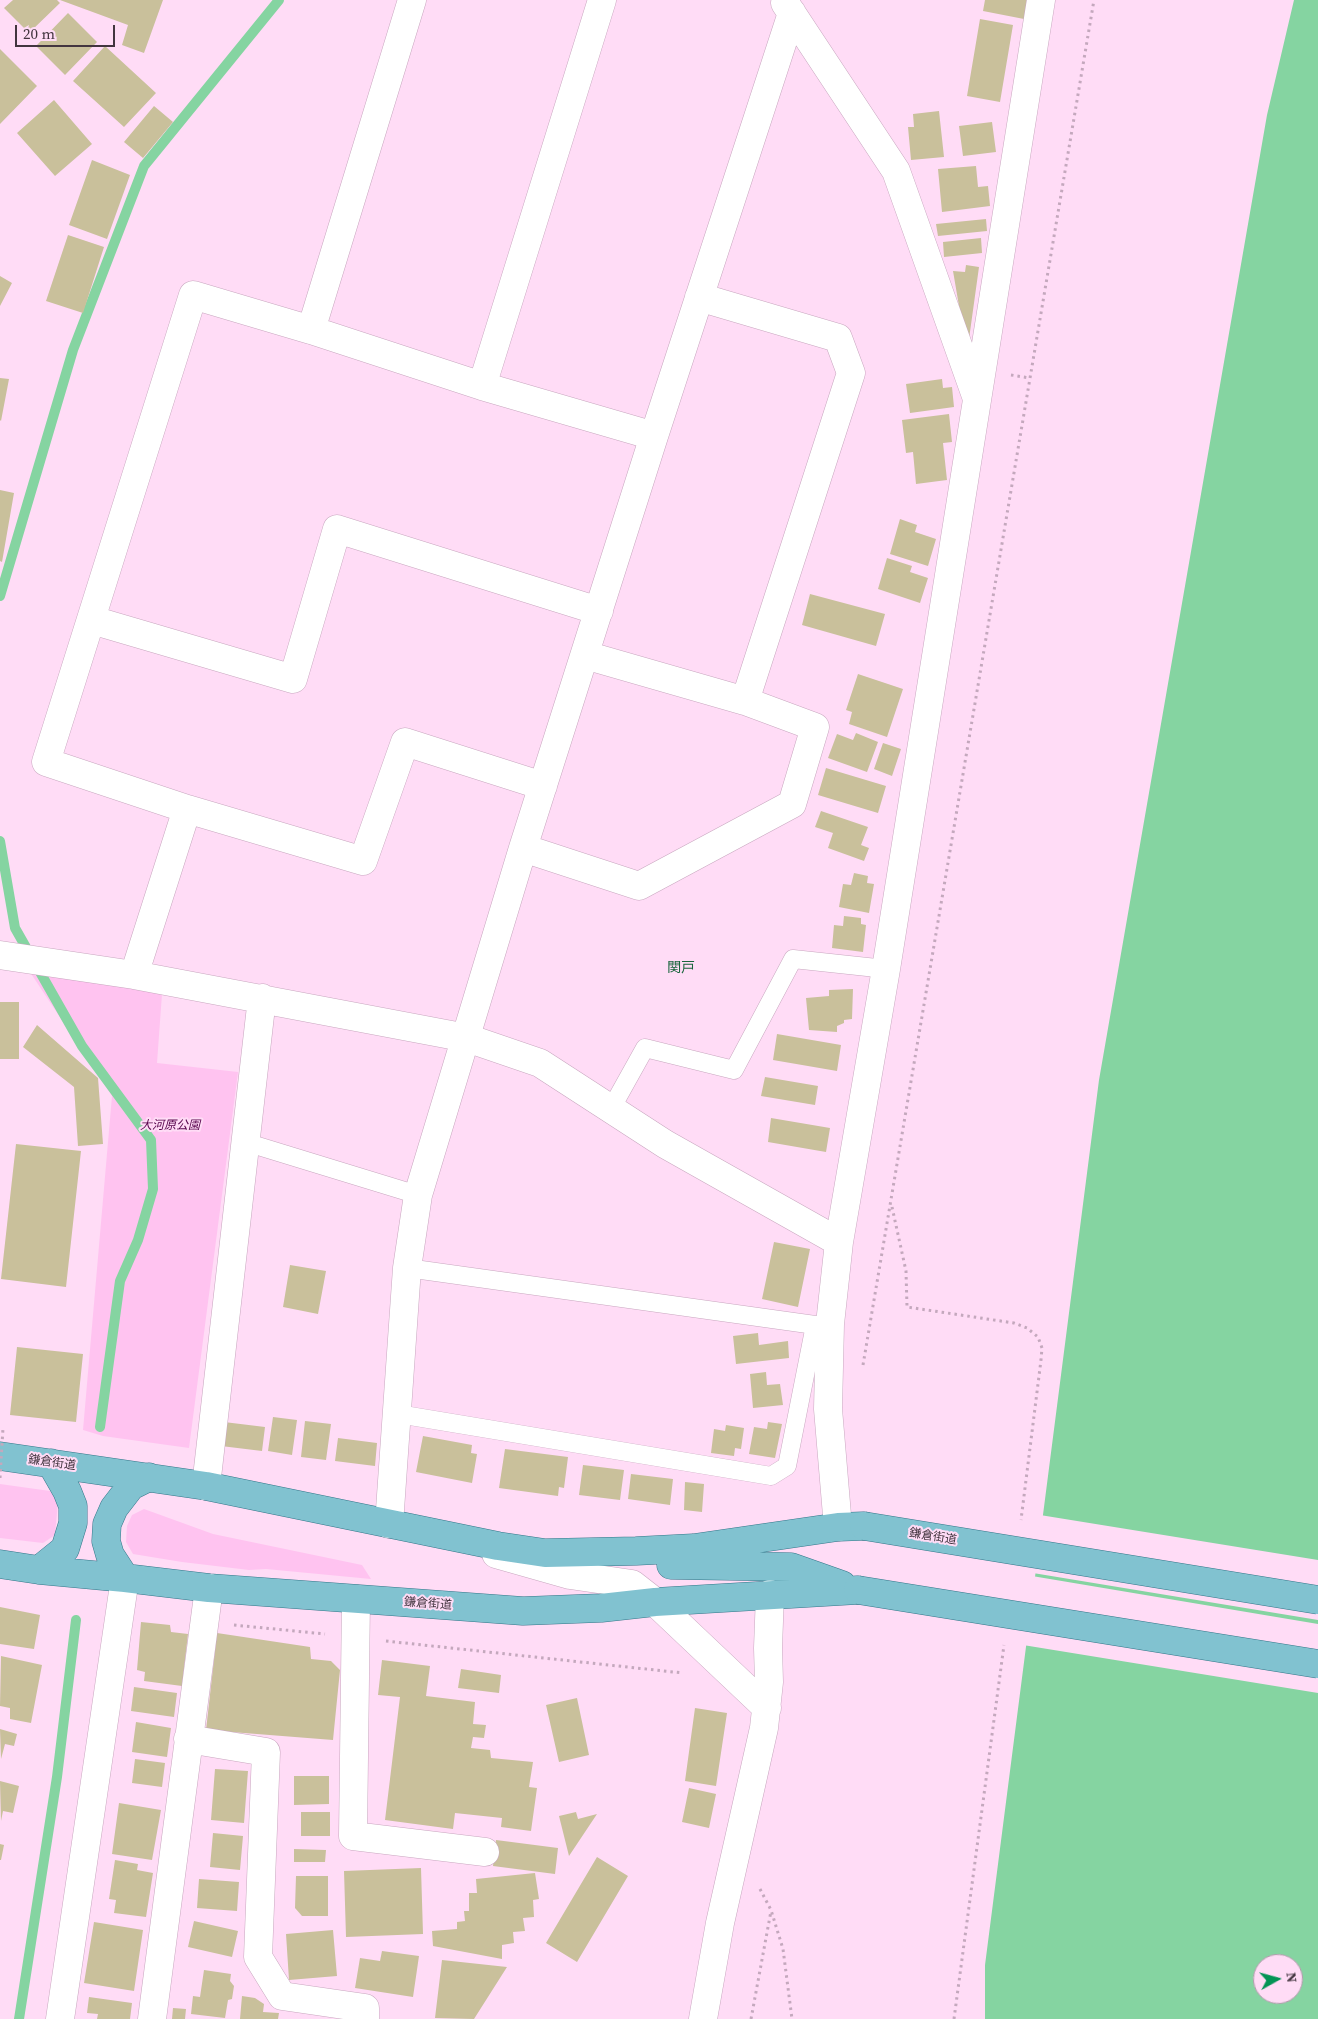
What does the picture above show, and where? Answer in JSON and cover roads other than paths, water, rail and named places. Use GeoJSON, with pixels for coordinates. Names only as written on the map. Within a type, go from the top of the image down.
{"type":"FeatureCollection","features":[{"type":"Feature","properties":{"kind":"main road","name":"鎌倉街道"},"geometry":{"type":"LineString","coordinates":[[0,1456],[149,1476],[206,1486],[498,1546],[545,1552],[694,1548],[851,1526],[1318,1600]]}},
{"type":"Feature","properties":{"kind":"main road"},"geometry":{"type":"LineString","coordinates":[[39,1570],[65,1549],[73,1523],[73,1506],[51,1463]]}},
{"type":"Feature","properties":{"kind":"main road"},"geometry":{"type":"LineString","coordinates":[[125,1578],[110,1555],[106,1541],[107,1524],[114,1508],[131,1486],[149,1476]]}},
{"type":"Feature","properties":{"kind":"main road","name":"鎌倉街道"},"geometry":{"type":"LineString","coordinates":[[545,1552],[568,1559],[609,1564],[791,1567],[858,1590],[1318,1664]]}},
{"type":"Feature","properties":{"kind":"main road","name":"鎌倉街道"},"geometry":{"type":"LineString","coordinates":[[0,1564],[39,1570],[209,1588],[523,1610],[602,1608],[655,1602],[858,1590]]}},
{"type":"Feature","properties":{"kind":"street"},"geometry":{"type":"LineString","coordinates":[[311,330],[412,0]]}},
{"type":"Feature","properties":{"kind":"street"},"geometry":{"type":"LineString","coordinates":[[482,386],[602,0]]}},
{"type":"Feature","properties":{"kind":"street"},"geometry":{"type":"LineString","coordinates":[[851,1526],[828,1409],[822,1325],[839,1242],[886,969],[1041,0]]}},
{"type":"Feature","properties":{"kind":"street"},"geometry":{"type":"LineString","coordinates":[[787,6],[896,170],[978,401]]}},
{"type":"Feature","properties":{"kind":"street"},"geometry":{"type":"LineString","coordinates":[[389,1524],[407,1268],[418,1196],[523,848],[699,297],[787,6]]}},
{"type":"Feature","properties":{"kind":"street"},"geometry":{"type":"LineString","coordinates":[[543,786],[405,742],[363,861],[187,809],[46,762],[194,295],[311,330],[482,386],[654,436]]}},
{"type":"Feature","properties":{"kind":"street"},"geometry":{"type":"LineString","coordinates":[[699,297],[838,338],[851,373],[745,701]]}},
{"type":"Feature","properties":{"kind":"street"},"geometry":{"type":"LineString","coordinates":[[92,620],[293,679],[337,529],[602,602]]}},
{"type":"Feature","properties":{"kind":"street"},"geometry":{"type":"LineString","coordinates":[[523,848],[639,886],[792,804],[815,727],[745,701],[585,655]]}},
{"type":"Feature","properties":{"kind":"street"},"geometry":{"type":"LineString","coordinates":[[134,975],[187,809]]}},
{"type":"Feature","properties":{"kind":"street"},"geometry":{"type":"LineString","coordinates":[[4,955],[134,975],[466,1038],[540,1062],[665,1144],[839,1242]]}},
{"type":"Feature","properties":{"kind":"street"},"geometry":{"type":"LineString","coordinates":[[206,1486],[262,998]]}},
{"type":"Feature","properties":{"kind":"street"},"geometry":{"type":"LineString","coordinates":[[430,1532],[538,1567],[570,1575],[632,1584],[655,1602],[767,1708]]}},
{"type":"Feature","properties":{"kind":"street"},"geometry":{"type":"LineString","coordinates":[[60,2019],[125,1578]]}},
{"type":"Feature","properties":{"kind":"street"},"geometry":{"type":"LineString","coordinates":[[152,2019],[209,1588]]}},
{"type":"Feature","properties":{"kind":"street"},"geometry":{"type":"LineString","coordinates":[[703,2019],[720,1923],[764,1728],[769,1682],[770,1594]]}},
{"type":"Feature","properties":{"kind":"street"},"geometry":{"type":"LineString","coordinates":[[356,1599],[353,1836],[485,1852]]}},
{"type":"Feature","properties":{"kind":"street"},"geometry":{"type":"LineString","coordinates":[[188,1739],[266,1752],[258,1957],[282,1996],[365,2008],[365,2019]]}},
{"type":"Feature","properties":{"kind":"lane"},"geometry":{"type":"LineString","coordinates":[[611,1109],[645,1048],[734,1070],[793,959],[886,969]]}},
{"type":"Feature","properties":{"kind":"lane"},"geometry":{"type":"LineString","coordinates":[[245,1142],[418,1196]]}},
{"type":"Feature","properties":{"kind":"lane"},"geometry":{"type":"LineString","coordinates":[[398,1414],[770,1476],[787,1466],[822,1325],[407,1268]]}},
{"type":"Feature","properties":{"kind":"waterway"},"geometry":{"type":"LineString","coordinates":[[0,596],[73,350],[144,166],[279,0]]}},
{"type":"Feature","properties":{"kind":"waterway"},"geometry":{"type":"LineString","coordinates":[[0,841],[15,928],[82,1046],[151,1140],[153,1189],[138,1240],[120,1281],[100,1427]]}},
{"type":"Feature","properties":{"kind":"waterway"},"geometry":{"type":"LineString","coordinates":[[19,2019],[57,1777],[76,1620]]}},
{"type":"Feature","properties":{"kind":"district","name":"関戸"},"geometry":{"type":"Point","coordinates":[681,968]}},
{"type":"Feature","properties":{"kind":"park label","name":"大河原公園"},"geometry":{"type":"Point","coordinates":[170,1126]}}]}
